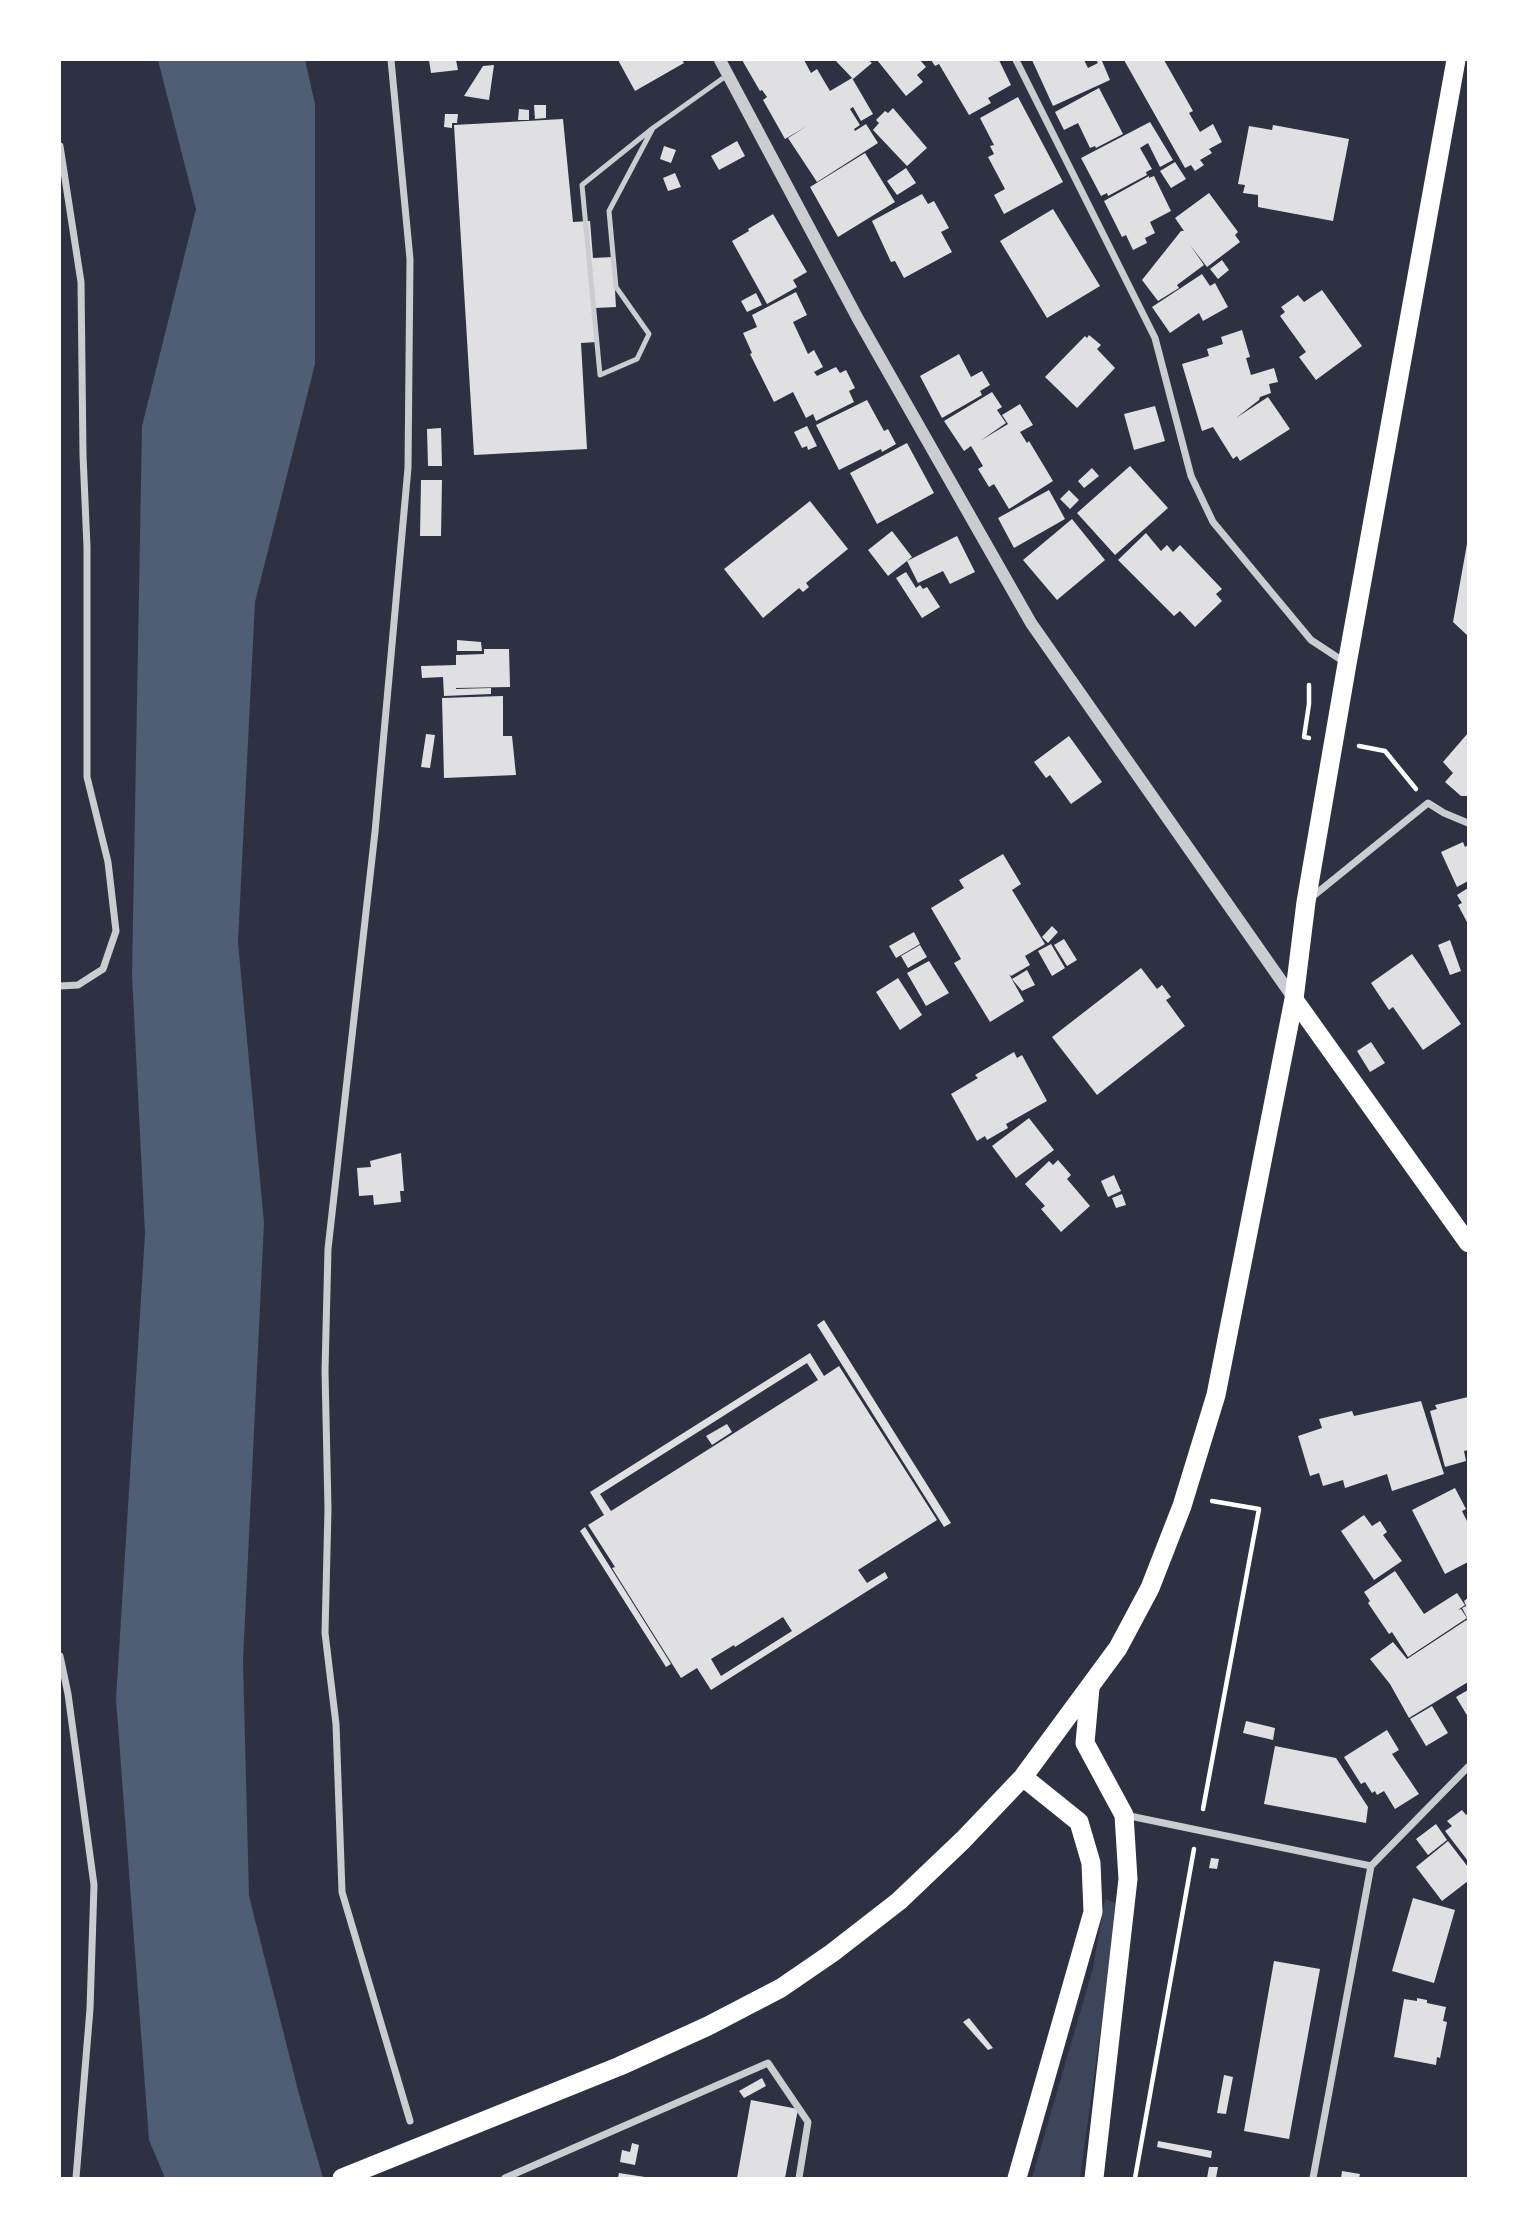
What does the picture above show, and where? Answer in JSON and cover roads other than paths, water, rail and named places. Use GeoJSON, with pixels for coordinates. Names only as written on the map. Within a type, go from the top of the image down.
{"type":"FeatureCollection","features":[{"type":"Feature","properties":{"kind":"highway"},"geometry":{"type":"LineString","coordinates":[[342,2179],[400,2153],[621,2066],[708,2026],[781,1988],[832,1953],[898,1901],[963,1840],[1023,1777],[1118,1648],[1150,1588],[1182,1506],[1216,1395],[1294,999],[1306,902],[1347,664],[1456,60]]}},
{"type":"Feature","properties":{"kind":"highway"},"geometry":{"type":"LineString","coordinates":[[1090,1687],[1085,1743],[1124,1815],[1128,1880],[1094,2179]]}},
{"type":"Feature","properties":{"kind":"highway"},"geometry":{"type":"LineString","coordinates":[[1017,2179],[1093,1912],[1091,1863],[1079,1822],[1023,1777]]}},
{"type":"Feature","properties":{"kind":"main road"},"geometry":{"type":"LineString","coordinates":[[1294,999],[1468,1243]]}},
{"type":"Feature","properties":{"kind":"street"},"geometry":{"type":"LineString","coordinates":[[391,60],[410,259],[408,468],[375,832],[328,1249],[325,1633],[336,1724],[342,1892],[410,2121]]}},
{"type":"Feature","properties":{"kind":"street"},"geometry":{"type":"LineString","coordinates":[[720,60],[858,319],[1031,623],[1294,999]]}},
{"type":"Feature","properties":{"kind":"street"},"geometry":{"type":"LineString","coordinates":[[1016,60],[1155,338],[1191,476],[1213,523],[1311,640],[1347,664]]}},
{"type":"Feature","properties":{"kind":"street"},"geometry":{"type":"LineString","coordinates":[[60,146],[80,282],[87,547],[87,777],[107,862],[116,932],[103,969],[79,985],[60,986]]}},
{"type":"Feature","properties":{"kind":"street"},"geometry":{"type":"LineString","coordinates":[[1306,902],[1428,803],[1468,823]]}},
{"type":"Feature","properties":{"kind":"street"},"geometry":{"type":"LineString","coordinates":[[60,1656],[70,1707],[94,1885],[90,2009],[76,2179]]}},
{"type":"Feature","properties":{"kind":"street"},"geometry":{"type":"LineString","coordinates":[[1313,2179],[1371,1866],[1468,1767]]}},
{"type":"Feature","properties":{"kind":"street"},"geometry":{"type":"LineString","coordinates":[[1124,1815],[1371,1866]]}},
{"type":"Feature","properties":{"kind":"street"},"geometry":{"type":"LineString","coordinates":[[505,2179],[768,2063],[808,2122],[799,2179]]}},
{"type":"Feature","properties":{"kind":"lane"},"geometry":{"type":"LineString","coordinates":[[653,128],[609,211],[616,287],[649,334],[637,359],[600,374],[582,185],[653,128],[729,74]]}}]}
